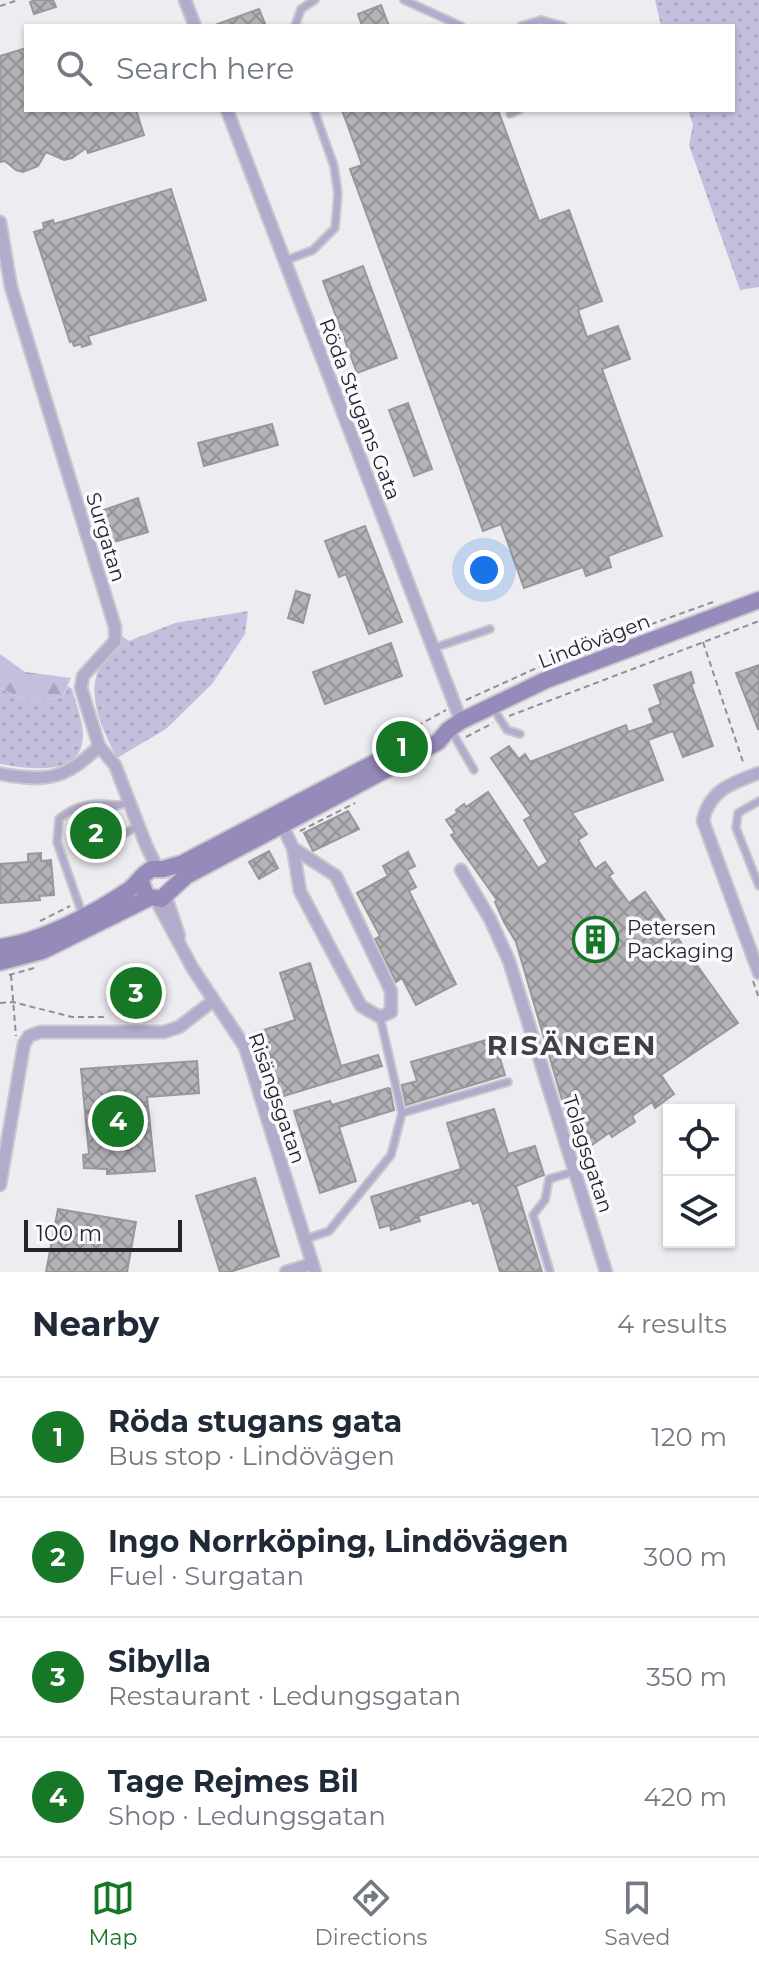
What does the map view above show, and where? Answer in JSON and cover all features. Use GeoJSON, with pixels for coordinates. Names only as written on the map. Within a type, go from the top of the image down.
{"type":"FeatureCollection","features":[{"type":"Feature","properties":{"kind":"main road","name":"Lindövägen"},"geometry":{"type":"LineString","coordinates":[[0,947],[29,941],[161,895],[186,876],[282,825],[402,747],[496,713],[558,675],[759,600]]}},
{"type":"Feature","properties":{"kind":"main road","name":"Lindövägen"},"geometry":{"type":"LineString","coordinates":[[0,962],[26,957],[86,922],[152,872],[282,825]]}},
{"type":"Feature","properties":{"kind":"main road"},"geometry":{"type":"LineString","coordinates":[[152,872],[171,877],[161,895],[142,891],[152,872]]}},
{"type":"Feature","properties":{"kind":"street"},"geometry":{"type":"LineString","coordinates":[[185,0],[194,24]]}},
{"type":"Feature","properties":{"kind":"street","name":"Röda Stugans Gata"},"geometry":{"type":"LineString","coordinates":[[228,112],[434,648],[454,730]]}},
{"type":"Feature","properties":{"kind":"street","name":"Surgatan"},"geometry":{"type":"LineString","coordinates":[[0,222],[11,287],[115,627],[115,641],[83,676],[81,688],[99,746],[115,765],[131,802],[152,872]]}},
{"type":"Feature","properties":{"kind":"street"},"geometry":{"type":"LineString","coordinates":[[0,774],[22,778],[49,777],[69,772],[99,746]]}},
{"type":"Feature","properties":{"kind":"street"},"geometry":{"type":"LineString","coordinates":[[756,976],[703,821],[706,807],[714,794],[759,773]]}},
{"type":"Feature","properties":{"kind":"street"},"geometry":{"type":"LineString","coordinates":[[282,825],[293,848],[300,891],[361,1006],[380,1017],[391,1012],[391,991],[336,876],[293,848]]}},
{"type":"Feature","properties":{"kind":"street","name":"Tolagsgatan"},"geometry":{"type":"LineString","coordinates":[[461,870],[490,919],[509,961],[606,1272]]}},
{"type":"Feature","properties":{"kind":"street","name":"Risängsgatan"},"geometry":{"type":"LineString","coordinates":[[161,895],[182,948],[245,1047],[314,1268]]}},
{"type":"Feature","properties":{"kind":"street"},"geometry":{"type":"LineString","coordinates":[[0,1185],[24,1044],[29,1036],[40,1032],[164,1032],[179,1027],[213,1001]]}},
{"type":"Feature","properties":{"kind":"street"},"geometry":{"type":"LineString","coordinates":[[286,1272],[314,1268]]}},
{"type":"Feature","properties":{"kind":"lane"},"geometry":{"type":"LineString","coordinates":[[296,24],[301,9],[315,0]]}},
{"type":"Feature","properties":{"kind":"lane"},"geometry":{"type":"LineString","coordinates":[[404,0],[457,24]]}},
{"type":"Feature","properties":{"kind":"lane"},"geometry":{"type":"LineString","coordinates":[[528,24],[541,20],[556,24]]}},
{"type":"Feature","properties":{"kind":"lane"},"geometry":{"type":"LineString","coordinates":[[284,261],[313,250],[335,228],[338,194],[334,166],[315,112]]}},
{"type":"Feature","properties":{"kind":"lane"},"geometry":{"type":"LineString","coordinates":[[510,114],[514,112]]}},
{"type":"Feature","properties":{"kind":"lane"},"geometry":{"type":"LineString","coordinates":[[434,648],[490,629]]}},
{"type":"Feature","properties":{"kind":"lane"},"geometry":{"type":"LineString","coordinates":[[496,713],[507,730],[520,734]]}},
{"type":"Feature","properties":{"kind":"lane"},"geometry":{"type":"LineString","coordinates":[[454,730],[474,770]]}},
{"type":"Feature","properties":{"kind":"lane"},"geometry":{"type":"LineString","coordinates":[[759,801],[738,813],[736,828],[759,886]]}},
{"type":"Feature","properties":{"kind":"lane"},"geometry":{"type":"LineString","coordinates":[[86,922],[57,842],[59,819],[69,810],[95,803],[116,805],[131,802]]}},
{"type":"Feature","properties":{"kind":"lane"},"geometry":{"type":"LineString","coordinates":[[116,805],[76,829],[75,837],[80,848],[94,851],[114,841],[120,834],[140,826]]}},
{"type":"Feature","properties":{"kind":"lane"},"geometry":{"type":"LineString","coordinates":[[305,1239],[329,1231],[391,1155],[402,1113],[380,1017]]}},
{"type":"Feature","properties":{"kind":"lane"},"geometry":{"type":"LineString","coordinates":[[402,1113],[508,1082]]}},
{"type":"Feature","properties":{"kind":"lane"},"geometry":{"type":"LineString","coordinates":[[550,1272],[533,1215],[545,1200],[549,1179],[575,1171]]}},
{"type":"Feature","properties":{"kind":"path"},"geometry":{"type":"LineString","coordinates":[[0,6],[18,0]]}},
{"type":"Feature","properties":{"kind":"path"},"geometry":{"type":"LineString","coordinates":[[454,730],[759,621]]}},
{"type":"Feature","properties":{"kind":"path"},"geometry":{"type":"LineString","coordinates":[[703,642],[745,767],[737,771]]}},
{"type":"Feature","properties":{"kind":"path"},"geometry":{"type":"LineString","coordinates":[[282,825],[365,797]]}},
{"type":"Feature","properties":{"kind":"path"},"geometry":{"type":"LineString","coordinates":[[24,1044],[16,1037],[11,974],[31,971],[44,964]]}},
{"type":"Feature","properties":{"kind":"path"},"geometry":{"type":"LineString","coordinates":[[756,976],[759,998]]}},
{"type":"Feature","properties":{"kind":"path"},"geometry":{"type":"LineString","coordinates":[[0,1003],[13,1002],[72,1017],[103,1017],[102,1032]]}},
{"type":"Feature","properties":{"kind":"green space"},"geometry":{"type":"Polygon","coordinates":[[[655,0],[759,0],[759,287],[740,290],[689,145],[693,125],[689,112],[735,112],[735,24],[661,24],[655,0]]]}},
{"type":"Feature","properties":{"kind":"green space"},"geometry":{"type":"Polygon","coordinates":[[[248,611],[245,634],[212,684],[166,729],[117,758],[99,717],[94,695],[99,668],[120,635],[129,641],[175,623],[248,611]]]}},
{"type":"Feature","properties":{"kind":"green space"},"geometry":{"type":"Polygon","coordinates":[[[0,654],[25,672],[71,678],[62,697],[33,703],[0,688],[0,654]]]}},
{"type":"Feature","properties":{"kind":"green space"},"geometry":{"type":"Polygon","coordinates":[[[68,686],[72,689],[82,725],[78,754],[57,767],[28,768],[0,764],[0,688],[33,703],[62,697],[68,686]]]}},
{"type":"Feature","properties":{"kind":"building"},"geometry":{"type":"Polygon","coordinates":[[[53,0],[56,7],[34,14],[30,2],[53,0]]]}},
{"type":"Feature","properties":{"kind":"building"},"geometry":{"type":"Polygon","coordinates":[[[381,5],[388,24],[361,24],[358,14],[381,5]]]}},
{"type":"Feature","properties":{"kind":"building"},"geometry":{"type":"Polygon","coordinates":[[[259,9],[265,24],[218,24],[259,9]]]}},
{"type":"Feature","properties":{"kind":"building"},"geometry":{"type":"Polygon","coordinates":[[[24,49],[24,112],[137,112],[144,135],[88,153],[86,148],[64,160],[46,152],[38,166],[23,172],[5,161],[0,162],[0,56],[24,49]]]}},
{"type":"Feature","properties":{"kind":"building"},"geometry":{"type":"Polygon","coordinates":[[[343,112],[499,112],[539,221],[569,210],[602,301],[578,310],[587,337],[618,326],[630,359],[602,369],[662,536],[608,556],[611,567],[586,576],[583,567],[524,588],[501,524],[483,531],[350,169],[362,165],[343,112]]]}},
{"type":"Feature","properties":{"kind":"building"},"geometry":{"type":"Polygon","coordinates":[[[171,189],[206,300],[88,336],[91,344],[74,346],[70,342],[34,232],[44,229],[43,223],[53,220],[54,224],[171,189]]]}},
{"type":"Feature","properties":{"kind":"building"},"geometry":{"type":"Polygon","coordinates":[[[363,266],[397,358],[357,373],[323,281],[363,266]]]}},
{"type":"Feature","properties":{"kind":"building"},"geometry":{"type":"Polygon","coordinates":[[[408,403],[432,469],[414,476],[389,410],[408,403]]]}},
{"type":"Feature","properties":{"kind":"building"},"geometry":{"type":"Polygon","coordinates":[[[272,424],[278,445],[204,466],[198,443],[272,424]]]}},
{"type":"Feature","properties":{"kind":"building"},"geometry":{"type":"Polygon","coordinates":[[[138,498],[148,532],[110,543],[101,511],[138,498]]]}},
{"type":"Feature","properties":{"kind":"building"},"geometry":{"type":"Polygon","coordinates":[[[365,526],[402,622],[369,634],[346,574],[339,577],[325,541],[365,526]]]}},
{"type":"Feature","properties":{"kind":"building"},"geometry":{"type":"Polygon","coordinates":[[[296,591],[310,595],[303,623],[288,618],[296,591]]]}},
{"type":"Feature","properties":{"kind":"building"},"geometry":{"type":"Polygon","coordinates":[[[391,643],[402,676],[325,704],[313,672],[391,643]]]}},
{"type":"Feature","properties":{"kind":"building"},"geometry":{"type":"Polygon","coordinates":[[[759,665],[759,729],[758,729],[736,673],[759,665]]]}},
{"type":"Feature","properties":{"kind":"building","name":"Petersen Packaging"},"geometry":{"type":"Polygon","coordinates":[[[691,672],[694,683],[691,684],[713,746],[683,757],[673,731],[648,740],[663,780],[572,813],[587,834],[578,840],[595,869],[605,862],[613,873],[609,876],[629,903],[645,892],[738,1023],[661,1075],[674,1094],[655,1108],[652,1102],[632,1116],[635,1122],[612,1137],[609,1133],[582,1152],[572,1119],[568,1120],[516,942],[504,922],[495,902],[497,900],[451,835],[455,833],[446,820],[464,804],[466,807],[488,792],[538,868],[548,862],[524,820],[531,816],[491,758],[509,746],[519,759],[525,754],[530,762],[626,725],[628,732],[654,723],[649,709],[661,704],[654,685],[691,672]]]}},
{"type":"Feature","properties":{"kind":"building"},"geometry":{"type":"Polygon","coordinates":[[[348,811],[359,829],[313,851],[304,833],[348,811]]]}},
{"type":"Feature","properties":{"kind":"building"},"geometry":{"type":"Polygon","coordinates":[[[103,821],[109,832],[88,844],[84,843],[82,833],[103,821]]]}},
{"type":"Feature","properties":{"kind":"building"},"geometry":{"type":"Polygon","coordinates":[[[269,851],[278,868],[259,879],[249,862],[269,851]]]}},
{"type":"Feature","properties":{"kind":"building"},"geometry":{"type":"Polygon","coordinates":[[[408,852],[415,866],[407,870],[416,887],[409,891],[456,984],[416,1005],[402,978],[396,982],[375,939],[380,936],[357,893],[388,876],[383,866],[408,852]]]}},
{"type":"Feature","properties":{"kind":"building"},"geometry":{"type":"Polygon","coordinates":[[[41,853],[41,861],[51,860],[54,895],[39,896],[40,900],[0,903],[0,864],[28,862],[28,854],[41,853]]]}},
{"type":"Feature","properties":{"kind":"building"},"geometry":{"type":"Polygon","coordinates":[[[310,963],[341,1066],[378,1055],[382,1066],[274,1099],[254,1033],[295,1020],[280,973],[310,963]]]}},
{"type":"Feature","properties":{"kind":"building"},"geometry":{"type":"Polygon","coordinates":[[[145,985],[145,1005],[127,1005],[127,986],[145,985]]]}},
{"type":"Feature","properties":{"kind":"building"},"geometry":{"type":"Polygon","coordinates":[[[503,1035],[508,1053],[499,1055],[505,1075],[406,1105],[402,1085],[417,1081],[411,1062],[503,1035]]]}},
{"type":"Feature","properties":{"kind":"building"},"geometry":{"type":"Polygon","coordinates":[[[197,1061],[199,1093],[147,1097],[155,1171],[107,1174],[107,1169],[84,1168],[83,1155],[89,1154],[81,1069],[197,1061]]]}},
{"type":"Feature","properties":{"kind":"building"},"geometry":{"type":"Polygon","coordinates":[[[388,1088],[394,1110],[339,1127],[356,1181],[320,1193],[294,1111],[330,1101],[332,1105],[388,1088]]]}},
{"type":"Feature","properties":{"kind":"building"},"geometry":{"type":"Polygon","coordinates":[[[494,1109],[508,1154],[535,1146],[544,1175],[516,1186],[542,1272],[500,1272],[479,1202],[473,1204],[471,1200],[418,1216],[420,1221],[391,1230],[390,1225],[380,1228],[371,1197],[461,1169],[447,1123],[494,1109]]]}},
{"type":"Feature","properties":{"kind":"building"},"geometry":{"type":"Polygon","coordinates":[[[255,1178],[279,1256],[230,1272],[220,1272],[196,1196],[255,1178]]]}},
{"type":"Feature","properties":{"kind":"building"},"geometry":{"type":"Polygon","coordinates":[[[58,1209],[136,1222],[127,1272],[46,1272],[58,1209]]]}},
{"type":"Feature","properties":{"kind":"place","name":"Röda stugans gata"},"geometry":{"type":"Point","coordinates":[402,747]}},
{"type":"Feature","properties":{"kind":"place","name":"Ingo Norrköping, Lindövägen"},"geometry":{"type":"Point","coordinates":[96,833]}},
{"type":"Feature","properties":{"kind":"place","name":"Petersen Packaging"},"geometry":{"type":"Point","coordinates":[596,939]}},
{"type":"Feature","properties":{"kind":"place","name":"Sibylla"},"geometry":{"type":"Point","coordinates":[136,993]}},
{"type":"Feature","properties":{"kind":"place","name":"Tage Rejmes Bil"},"geometry":{"type":"Point","coordinates":[118,1121]}},
{"type":"Feature","properties":{"kind":"district","name":"RISÄNGEN"},"geometry":{"type":"Point","coordinates":[572,1045]}}]}
